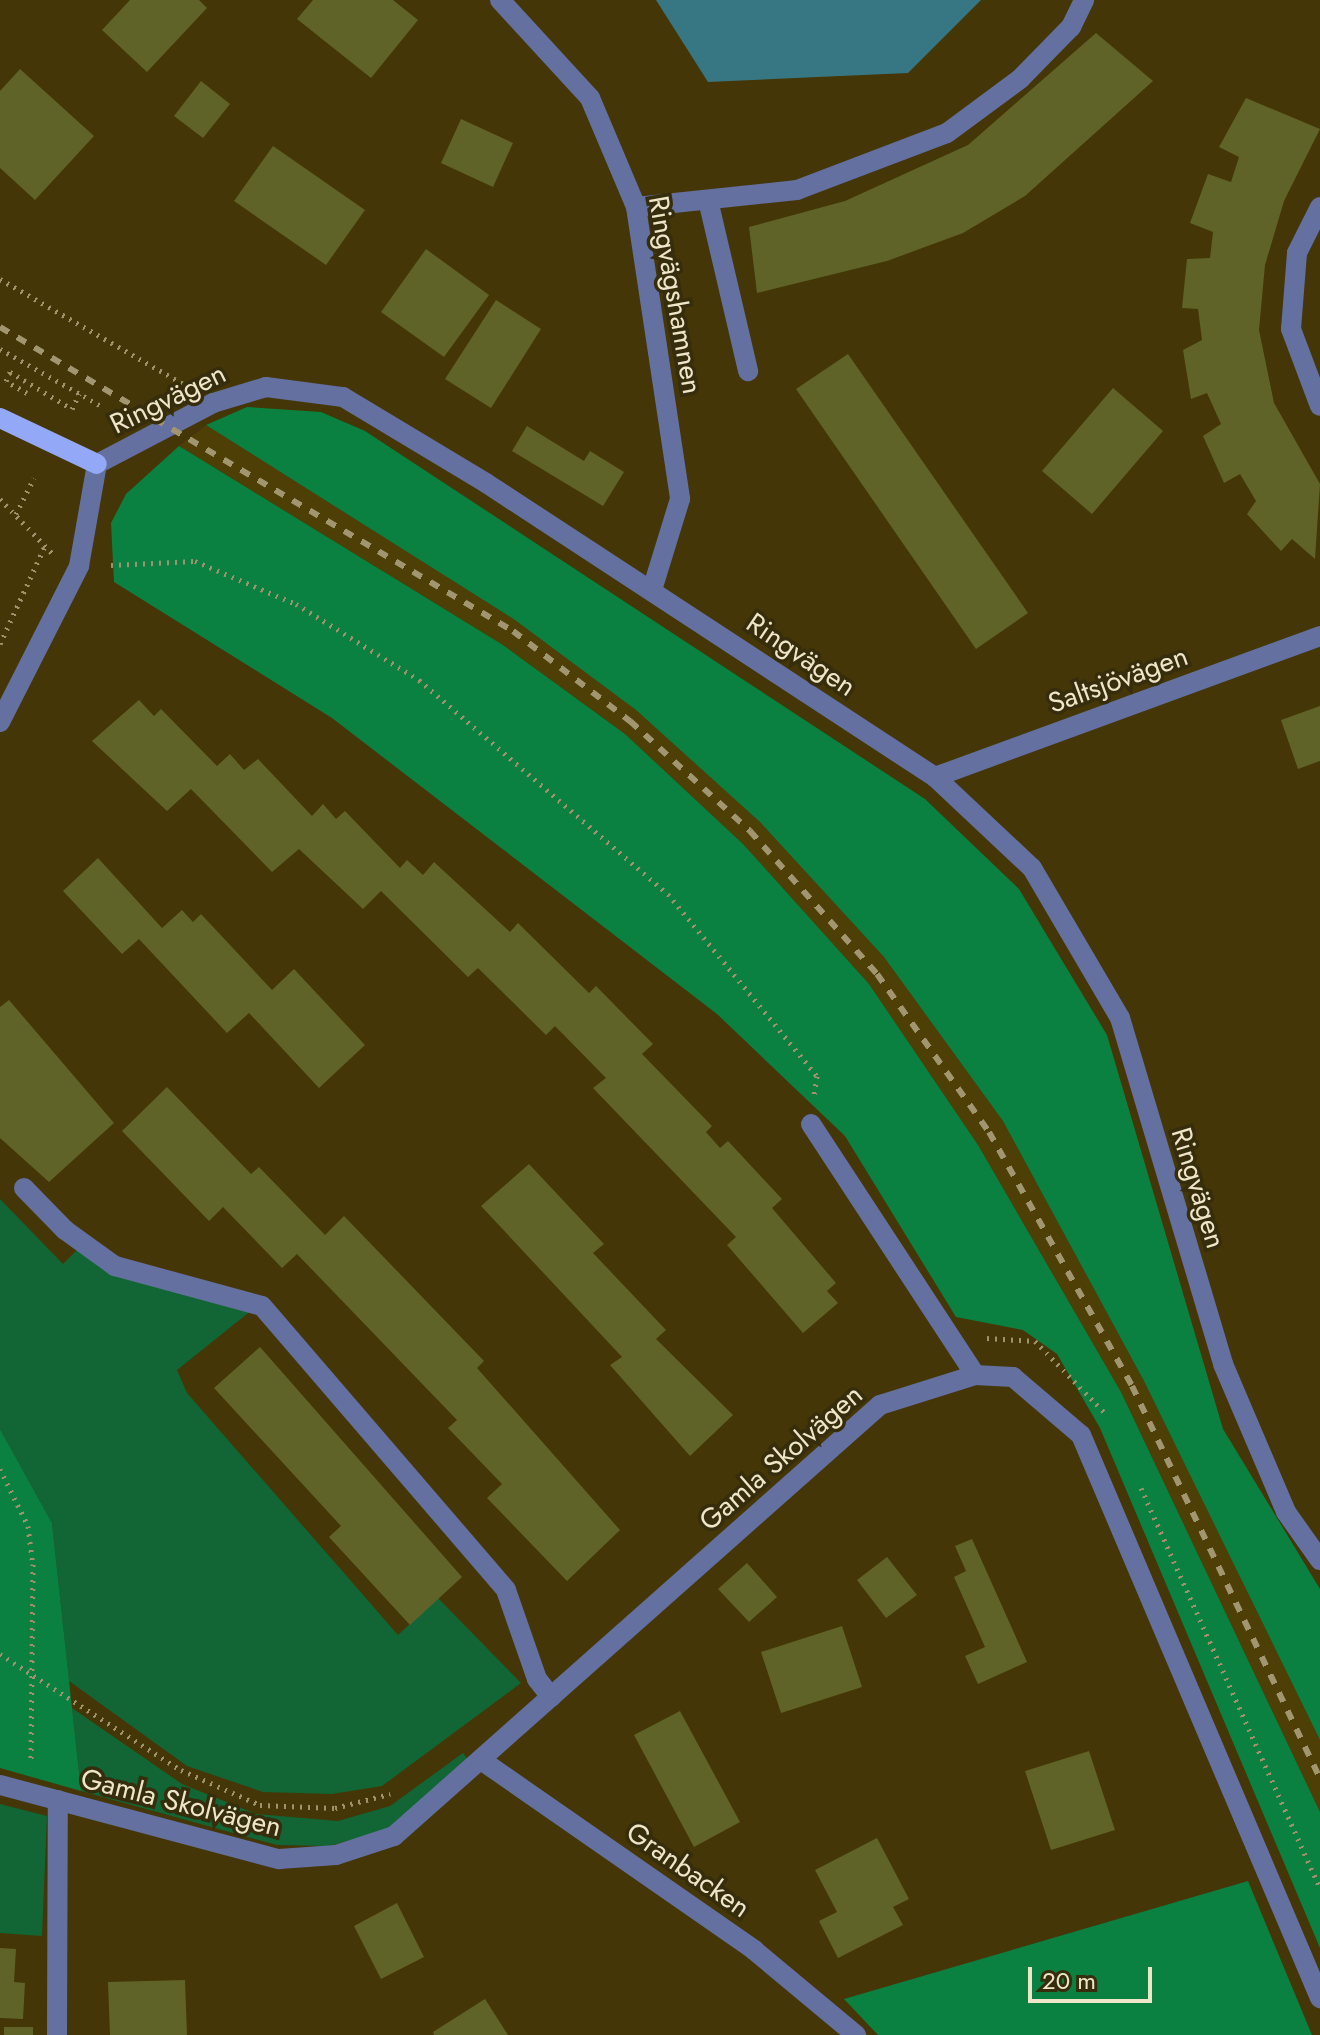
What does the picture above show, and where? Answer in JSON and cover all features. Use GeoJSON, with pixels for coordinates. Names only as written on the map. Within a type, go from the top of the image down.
{"type":"FeatureCollection","features":[{"type":"Feature","properties":{"kind":"main road"},"geometry":{"type":"LineString","coordinates":[[0,418],[97,464]]}},
{"type":"Feature","properties":{"kind":"street","name":"Ringvägshamnen"},"geometry":{"type":"LineString","coordinates":[[500,0],[590,98],[636,207],[680,499],[652,590]]}},
{"type":"Feature","properties":{"kind":"street"},"geometry":{"type":"LineString","coordinates":[[636,207],[708,200],[847,176],[947,133],[1020,79],[1071,27],[1084,0]]}},
{"type":"Feature","properties":{"kind":"street"},"geometry":{"type":"LineString","coordinates":[[708,200],[748,371]]}},
{"type":"Feature","properties":{"kind":"street"},"geometry":{"type":"LineString","coordinates":[[1320,207],[1297,253],[1291,329],[1320,406]]}},
{"type":"Feature","properties":{"kind":"street","name":"Ringvägen"},"geometry":{"type":"LineString","coordinates":[[0,722],[79,566],[97,464],[213,403],[266,387],[343,397],[652,590],[935,777],[1032,868],[1120,1018],[1223,1364],[1286,1512],[1320,1560]]}},
{"type":"Feature","properties":{"kind":"street","name":"Saltsjövägen"},"geometry":{"type":"LineString","coordinates":[[935,777],[1320,636]]}},
{"type":"Feature","properties":{"kind":"street"},"geometry":{"type":"LineString","coordinates":[[811,1124],[975,1375]]}},
{"type":"Feature","properties":{"kind":"street"},"geometry":{"type":"LineString","coordinates":[[24,1188],[65,1230],[115,1266],[262,1306],[506,1590],[537,1679],[551,1697]]}},
{"type":"Feature","properties":{"kind":"street","name":"Gamla Skolvägen"},"geometry":{"type":"LineString","coordinates":[[0,1785],[279,1859],[336,1855],[394,1836],[880,1405],[975,1375],[1013,1377],[1081,1435],[1320,1998]]}},
{"type":"Feature","properties":{"kind":"street","name":"Granbacken"},"geometry":{"type":"LineString","coordinates":[[481,1760],[754,1950],[856,2035]]}},
{"type":"Feature","properties":{"kind":"street"},"geometry":{"type":"LineString","coordinates":[[57,2035],[58,1800]]}},
{"type":"Feature","properties":{"kind":"path"},"geometry":{"type":"LineString","coordinates":[[0,279],[190,388]]}},
{"type":"Feature","properties":{"kind":"path"},"geometry":{"type":"LineString","coordinates":[[0,349],[101,406]]}},
{"type":"Feature","properties":{"kind":"path"},"geometry":{"type":"LineString","coordinates":[[67,415],[6,381],[10,372],[72,409],[79,394]]}},
{"type":"Feature","properties":{"kind":"path"},"geometry":{"type":"LineString","coordinates":[[16,514],[34,478]]}},
{"type":"Feature","properties":{"kind":"path"},"geometry":{"type":"LineString","coordinates":[[0,499],[44,548],[79,566],[195,561],[296,604],[419,680],[668,894],[817,1076],[811,1124]]}},
{"type":"Feature","properties":{"kind":"path"},"geometry":{"type":"LineString","coordinates":[[0,644],[44,548]]}},
{"type":"Feature","properties":{"kind":"path"},"geometry":{"type":"LineString","coordinates":[[0,1469],[28,1526],[33,1564],[30,1793]]}},
{"type":"Feature","properties":{"kind":"shaded area"},"geometry":{"type":"Polygon","coordinates":[[[206,425],[515,620],[636,710],[760,822],[884,957],[1003,1121],[1144,1381],[1320,1740],[1320,1812],[1121,1392],[978,1145],[869,984],[743,844],[625,734],[503,645],[179,446],[206,425]]]}},
{"type":"Feature","properties":{"kind":"green space"},"geometry":{"type":"Polygon","coordinates":[[[247,407],[321,412],[365,431],[925,799],[1019,889],[1107,1035],[1223,1429],[1320,1589],[1320,1740],[1144,1381],[1003,1121],[884,957],[760,822],[636,710],[515,620],[206,425],[247,407]]]}},
{"type":"Feature","properties":{"kind":"green space"},"geometry":{"type":"Polygon","coordinates":[[[179,446],[503,645],[625,734],[743,844],[869,984],[978,1145],[1121,1392],[1320,1812],[1320,1948],[1100,1428],[1057,1354],[1023,1330],[956,1317],[845,1136],[717,1014],[332,718],[114,582],[111,523],[126,494],[179,446]]]}},
{"type":"Feature","properties":{"kind":"green space"},"geometry":{"type":"Polygon","coordinates":[[[0,1199],[63,1264],[80,1247],[252,1310],[177,1370],[187,1393],[398,1635],[438,1598],[521,1683],[382,1786],[332,1794],[263,1792],[187,1766],[69,1681],[52,1523],[0,1429],[0,1199]]]}},
{"type":"Feature","properties":{"kind":"green space"},"geometry":{"type":"Polygon","coordinates":[[[0,1429],[52,1523],[81,1791],[0,1768],[0,1429]]]}},
{"type":"Feature","properties":{"kind":"green space"},"geometry":{"type":"Polygon","coordinates":[[[72,1708],[182,1784],[256,1814],[338,1821],[390,1806],[463,1753],[467,1758],[388,1829],[329,1846],[277,1845],[81,1791],[72,1708]]]}},
{"type":"Feature","properties":{"kind":"green space"},"geometry":{"type":"Polygon","coordinates":[[[0,1804],[47,1816],[42,1936],[0,1933],[0,1804]]]}},
{"type":"Feature","properties":{"kind":"green space"},"geometry":{"type":"Polygon","coordinates":[[[1248,1881],[1312,2035],[878,2035],[844,1999],[1248,1881]]]}},
{"type":"Feature","properties":{"kind":"water"},"geometry":{"type":"Polygon","coordinates":[[[656,0],[981,0],[908,73],[708,82],[656,0]]]}},
{"type":"Feature","properties":{"kind":"building"},"geometry":{"type":"Polygon","coordinates":[[[130,0],[199,0],[207,8],[147,72],[102,30],[130,0]]]}},
{"type":"Feature","properties":{"kind":"building"},"geometry":{"type":"Polygon","coordinates":[[[313,0],[393,0],[418,20],[371,78],[297,19],[313,0]]]}},
{"type":"Feature","properties":{"kind":"building"},"geometry":{"type":"Polygon","coordinates":[[[1096,33],[1153,81],[1025,196],[963,233],[887,261],[757,293],[749,227],[845,201],[968,145],[1096,33]]]}},
{"type":"Feature","properties":{"kind":"building"},"geometry":{"type":"Polygon","coordinates":[[[20,69],[94,136],[35,200],[0,168],[0,91],[20,69]]]}},
{"type":"Feature","properties":{"kind":"building"},"geometry":{"type":"Polygon","coordinates":[[[201,81],[230,104],[203,138],[174,116],[201,81]]]}},
{"type":"Feature","properties":{"kind":"building"},"geometry":{"type":"Polygon","coordinates":[[[1246,98],[1320,129],[1284,201],[1265,265],[1259,330],[1274,403],[1320,484],[1315,559],[1292,539],[1281,551],[1247,514],[1256,501],[1240,474],[1224,483],[1203,436],[1221,424],[1207,393],[1191,399],[1183,350],[1202,340],[1198,309],[1182,308],[1187,259],[1210,258],[1213,232],[1190,223],[1208,174],[1231,182],[1239,157],[1219,147],[1246,98]]]}},
{"type":"Feature","properties":{"kind":"building"},"geometry":{"type":"Polygon","coordinates":[[[461,119],[513,143],[493,187],[441,163],[461,119]]]}},
{"type":"Feature","properties":{"kind":"building"},"geometry":{"type":"Polygon","coordinates":[[[273,146],[365,210],[326,265],[234,201],[273,146]]]}},
{"type":"Feature","properties":{"kind":"building"},"geometry":{"type":"Polygon","coordinates":[[[426,249],[489,295],[444,357],[381,312],[426,249]]]}},
{"type":"Feature","properties":{"kind":"building"},"geometry":{"type":"Polygon","coordinates":[[[496,300],[541,329],[491,408],[445,379],[496,300]]]}},
{"type":"Feature","properties":{"kind":"building"},"geometry":{"type":"Polygon","coordinates":[[[848,354],[1028,613],[976,649],[796,389],[848,354]]]}},
{"type":"Feature","properties":{"kind":"building"},"geometry":{"type":"Polygon","coordinates":[[[1113,388],[1163,431],[1092,514],[1042,471],[1113,388]]]}},
{"type":"Feature","properties":{"kind":"building"},"geometry":{"type":"Polygon","coordinates":[[[527,426],[584,461],[590,451],[624,472],[603,506],[512,451],[527,426]]]}},
{"type":"Feature","properties":{"kind":"building"},"geometry":{"type":"Polygon","coordinates":[[[139,700],[154,716],[161,709],[217,766],[230,754],[244,770],[258,759],[312,816],[323,804],[336,819],[345,811],[400,868],[407,860],[423,875],[434,862],[510,932],[518,923],[589,993],[596,986],[653,1044],[642,1054],[712,1126],[706,1132],[720,1148],[728,1141],[782,1199],[772,1208],[836,1283],[827,1291],[838,1303],[803,1333],[727,1245],[736,1237],[593,1088],[606,1078],[555,1026],[546,1035],[478,968],[468,977],[381,891],[363,909],[299,849],[272,872],[191,789],[167,811],[92,741],[139,700]]]}},
{"type":"Feature","properties":{"kind":"building"},"geometry":{"type":"Polygon","coordinates":[[[1320,706],[1320,761],[1298,769],[1281,720],[1320,706]]]}},
{"type":"Feature","properties":{"kind":"building"},"geometry":{"type":"Polygon","coordinates":[[[98,858],[162,928],[182,910],[193,922],[201,914],[272,990],[294,969],[365,1045],[319,1088],[249,1013],[227,1033],[139,939],[122,954],[63,891],[98,858]]]}},
{"type":"Feature","properties":{"kind":"building"},"geometry":{"type":"Polygon","coordinates":[[[9,1000],[114,1123],[49,1182],[0,1138],[0,1007],[9,1000]]]}},
{"type":"Feature","properties":{"kind":"building"},"geometry":{"type":"Polygon","coordinates":[[[167,1087],[251,1174],[259,1167],[325,1235],[344,1216],[484,1361],[477,1368],[620,1530],[567,1581],[487,1498],[502,1484],[448,1428],[457,1420],[297,1254],[282,1268],[223,1207],[209,1221],[122,1131],[167,1087]]]}},
{"type":"Feature","properties":{"kind":"building"},"geometry":{"type":"Polygon","coordinates":[[[529,1164],[604,1244],[593,1253],[666,1330],[656,1339],[733,1415],[690,1456],[610,1365],[622,1357],[481,1206],[529,1164]]]}},
{"type":"Feature","properties":{"kind":"building"},"geometry":{"type":"Polygon","coordinates":[[[260,1347],[462,1577],[410,1625],[329,1537],[341,1526],[214,1388],[260,1347]]]}},
{"type":"Feature","properties":{"kind":"building"},"geometry":{"type":"Polygon","coordinates":[[[972,1539],[1027,1662],[978,1684],[965,1656],[985,1647],[954,1577],[966,1571],[955,1546],[972,1539]]]}},
{"type":"Feature","properties":{"kind":"building"},"geometry":{"type":"Polygon","coordinates":[[[887,1557],[917,1595],[886,1618],[857,1580],[887,1557]]]}},
{"type":"Feature","properties":{"kind":"building"},"geometry":{"type":"Polygon","coordinates":[[[747,1563],[777,1597],[749,1622],[718,1589],[747,1563]]]}},
{"type":"Feature","properties":{"kind":"building"},"geometry":{"type":"Polygon","coordinates":[[[842,1626],[862,1687],[781,1713],[761,1652],[842,1626]]]}},
{"type":"Feature","properties":{"kind":"building"},"geometry":{"type":"Polygon","coordinates":[[[680,1711],[740,1822],[694,1847],[634,1735],[680,1711]]]}},
{"type":"Feature","properties":{"kind":"building"},"geometry":{"type":"Polygon","coordinates":[[[1089,1751],[1115,1830],[1051,1850],[1025,1771],[1089,1751]]]}},
{"type":"Feature","properties":{"kind":"building"},"geometry":{"type":"Polygon","coordinates":[[[877,1838],[909,1899],[893,1907],[903,1925],[838,1958],[819,1921],[837,1912],[815,1870],[877,1838]]]}},
{"type":"Feature","properties":{"kind":"building"},"geometry":{"type":"Polygon","coordinates":[[[397,1903],[424,1957],[381,1979],[354,1926],[397,1903]]]}},
{"type":"Feature","properties":{"kind":"building"},"geometry":{"type":"Polygon","coordinates":[[[0,1948],[16,1949],[14,1982],[25,1983],[23,2019],[0,2018],[0,1948]]]}},
{"type":"Feature","properties":{"kind":"building"},"geometry":{"type":"Polygon","coordinates":[[[185,1980],[187,2035],[110,2035],[108,1982],[185,1980]]]}},
{"type":"Feature","properties":{"kind":"building"},"geometry":{"type":"Polygon","coordinates":[[[485,1999],[508,2035],[434,2035],[433,2032],[485,1999]]]}},
{"type":"Feature","properties":{"kind":"building"},"geometry":{"type":"Polygon","coordinates":[[[4,2027],[33,2027],[33,2035],[4,2035],[4,2027]]]}},
{"type":"Feature","properties":{"kind":"railway"},"geometry":{"type":"LineString","coordinates":[[0,327],[513,631],[630,721],[750,831],[877,974],[989,1132],[1132,1386],[1320,1778]]}}]}
